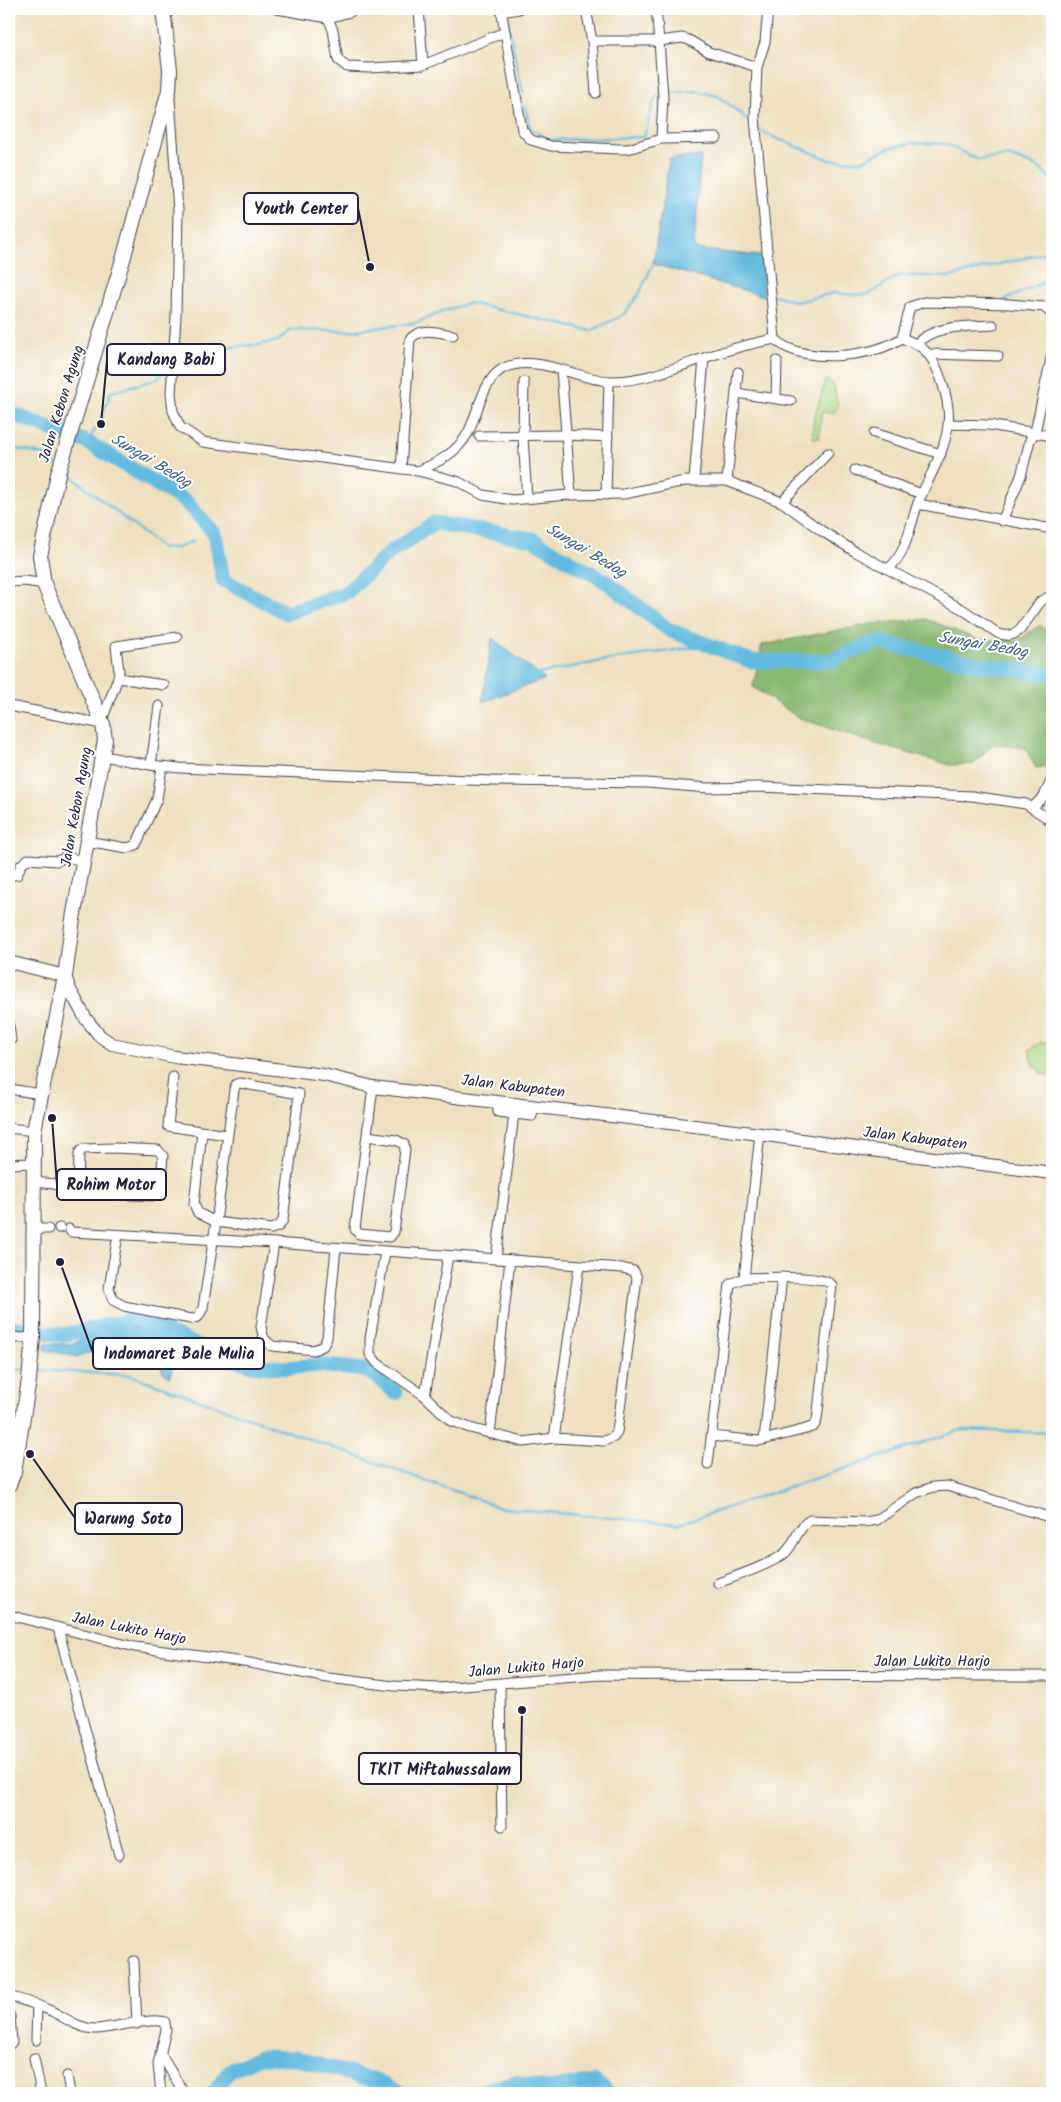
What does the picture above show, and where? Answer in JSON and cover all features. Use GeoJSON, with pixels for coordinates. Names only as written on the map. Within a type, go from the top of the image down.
{"type":"FeatureCollection","features":[{"type":"Feature","properties":{"kind":"main road","name":"Jalan Kebon Agung"},"geometry":{"type":"LineString","coordinates":[[9,1485],[14,1472],[29,1380],[41,1229],[34,1182],[34,1132],[64,976],[105,740],[103,722],[44,584],[40,556],[58,474],[124,256],[169,90],[167,9]]}},
{"type":"Feature","properties":{"kind":"main road"},"geometry":{"type":"LineString","coordinates":[[9,962],[64,976]]}},
{"type":"Feature","properties":{"kind":"main road","name":"Jalan Kabupaten"},"geometry":{"type":"LineString","coordinates":[[64,976],[86,1019],[100,1036],[112,1044],[174,1057],[324,1075],[373,1087],[760,1134],[1052,1173]]}},
{"type":"Feature","properties":{"kind":"street"},"geometry":{"type":"LineString","coordinates":[[276,9],[328,18],[350,12],[353,9]]}},
{"type":"Feature","properties":{"kind":"street"},"geometry":{"type":"LineString","coordinates":[[420,9],[423,65]]}},
{"type":"Feature","properties":{"kind":"street"},"geometry":{"type":"LineString","coordinates":[[519,9],[501,10],[522,130],[531,140],[551,146],[628,149],[661,139],[717,138]]}},
{"type":"Feature","properties":{"kind":"street"},"geometry":{"type":"LineString","coordinates":[[586,9],[592,41],[596,93]]}},
{"type":"Feature","properties":{"kind":"street"},"geometry":{"type":"LineString","coordinates":[[656,9],[663,97],[661,139]]}},
{"type":"Feature","properties":{"kind":"street"},"geometry":{"type":"LineString","coordinates":[[768,9],[765,42],[757,67],[755,118],[776,339],[786,348],[818,355],[874,350],[902,338],[916,344],[928,354],[940,373],[949,424],[941,454],[922,494],[901,554],[889,568]]}},
{"type":"Feature","properties":{"kind":"street"},"geometry":{"type":"LineString","coordinates":[[328,18],[333,30],[338,60],[347,67],[371,68],[423,65],[505,32]]}},
{"type":"Feature","properties":{"kind":"street"},"geometry":{"type":"LineString","coordinates":[[592,41],[659,41],[682,38],[709,52],[757,67]]}},
{"type":"Feature","properties":{"kind":"street"},"geometry":{"type":"LineString","coordinates":[[169,90],[178,210],[176,317],[171,393],[173,410],[180,427],[203,442],[418,471],[457,481],[483,495],[512,500],[571,495],[624,494],[650,487],[694,480],[727,481],[782,502],[830,536],[962,608],[999,634],[1005,636],[1015,634],[1028,621],[1041,602],[1052,595]]}},
{"type":"Feature","properties":{"kind":"street"},"geometry":{"type":"LineString","coordinates":[[902,338],[910,307],[924,302],[1035,306],[1044,307],[1052,314]]}},
{"type":"Feature","properties":{"kind":"street"},"geometry":{"type":"LineString","coordinates":[[916,344],[922,337],[940,330],[993,326]]}},
{"type":"Feature","properties":{"kind":"street"},"geometry":{"type":"LineString","coordinates":[[401,469],[410,339],[416,333],[423,331],[453,335]]}},
{"type":"Feature","properties":{"kind":"street"},"geometry":{"type":"LineString","coordinates":[[418,471],[438,462],[461,443],[468,434],[488,384],[503,368],[520,364],[545,366],[609,381],[643,378],[704,358],[776,339]]}},
{"type":"Feature","properties":{"kind":"street"},"geometry":{"type":"LineString","coordinates":[[928,354],[998,356]]}},
{"type":"Feature","properties":{"kind":"street"},"geometry":{"type":"LineString","coordinates":[[1002,520],[1021,476],[1030,440],[1035,432],[1052,354]]}},
{"type":"Feature","properties":{"kind":"street"},"geometry":{"type":"LineString","coordinates":[[694,480],[704,358]]}},
{"type":"Feature","properties":{"kind":"street"},"geometry":{"type":"LineString","coordinates":[[776,398],[777,361]]}},
{"type":"Feature","properties":{"kind":"street"},"geometry":{"type":"LineString","coordinates":[[561,370],[571,495]]}},
{"type":"Feature","properties":{"kind":"street"},"geometry":{"type":"LineString","coordinates":[[727,481],[738,372]]}},
{"type":"Feature","properties":{"kind":"street"},"geometry":{"type":"LineString","coordinates":[[606,495],[609,381]]}},
{"type":"Feature","properties":{"kind":"street"},"geometry":{"type":"LineString","coordinates":[[524,382],[523,437],[527,498]]}},
{"type":"Feature","properties":{"kind":"street"},"geometry":{"type":"LineString","coordinates":[[736,393],[791,400]]}},
{"type":"Feature","properties":{"kind":"street"},"geometry":{"type":"LineString","coordinates":[[949,424],[989,425],[1052,436]]}},
{"type":"Feature","properties":{"kind":"street"},"geometry":{"type":"LineString","coordinates":[[874,433],[941,454]]}},
{"type":"Feature","properties":{"kind":"street"},"geometry":{"type":"LineString","coordinates":[[479,436],[523,437],[565,435],[608,437]]}},
{"type":"Feature","properties":{"kind":"street"},"geometry":{"type":"LineString","coordinates":[[782,502],[828,453]]}},
{"type":"Feature","properties":{"kind":"street"},"geometry":{"type":"LineString","coordinates":[[855,470],[922,494]]}},
{"type":"Feature","properties":{"kind":"street"},"geometry":{"type":"LineString","coordinates":[[918,504],[1052,529]]}},
{"type":"Feature","properties":{"kind":"street"},"geometry":{"type":"LineString","coordinates":[[9,582],[25,581],[44,584]]}},
{"type":"Feature","properties":{"kind":"street"},"geometry":{"type":"LineString","coordinates":[[9,706],[103,722],[118,678],[116,646],[177,637]]}},
{"type":"Feature","properties":{"kind":"street"},"geometry":{"type":"LineString","coordinates":[[118,678],[164,685]]}},
{"type":"Feature","properties":{"kind":"street"},"geometry":{"type":"LineString","coordinates":[[151,765],[158,706]]}},
{"type":"Feature","properties":{"kind":"street"},"geometry":{"type":"LineString","coordinates":[[103,756],[162,767],[493,781],[647,783],[701,787],[759,787],[963,795],[1014,801],[1032,808],[1048,818],[1052,823]]}},
{"type":"Feature","properties":{"kind":"street"},"geometry":{"type":"LineString","coordinates":[[87,841],[127,848],[136,844],[156,799],[162,767]]}},
{"type":"Feature","properties":{"kind":"street"},"geometry":{"type":"LineString","coordinates":[[1032,808],[1044,796],[1052,780]]}},
{"type":"Feature","properties":{"kind":"street"},"geometry":{"type":"LineString","coordinates":[[9,875],[17,875],[20,865],[28,859],[57,861],[66,857],[84,861]]}},
{"type":"Feature","properties":{"kind":"street"},"geometry":{"type":"LineString","coordinates":[[9,1026],[11,1040],[9,1042]]}},
{"type":"Feature","properties":{"kind":"street"},"geometry":{"type":"LineString","coordinates":[[173,1077],[168,1126],[226,1135]]}},
{"type":"Feature","properties":{"kind":"street"},"geometry":{"type":"LineString","coordinates":[[118,1235],[109,1288],[113,1300],[124,1306],[191,1319],[198,1317],[203,1308],[216,1222],[226,1135],[236,1084],[240,1083],[299,1094],[283,1220],[279,1226],[271,1229],[216,1222],[198,1213],[194,1204],[202,1132]]}},
{"type":"Feature","properties":{"kind":"street"},"geometry":{"type":"LineString","coordinates":[[367,1136],[396,1140],[404,1144],[405,1150],[394,1232],[390,1236],[359,1234],[355,1230],[373,1087]]}},
{"type":"Feature","properties":{"kind":"street"},"geometry":{"type":"LineString","coordinates":[[9,1088],[41,1094]]}},
{"type":"Feature","properties":{"kind":"street"},"geometry":{"type":"LineString","coordinates":[[498,1102],[498,1112],[514,1114],[532,1116],[534,1106]]}},
{"type":"Feature","properties":{"kind":"street"},"geometry":{"type":"LineString","coordinates":[[496,1259],[514,1114]]}},
{"type":"Feature","properties":{"kind":"street"},"geometry":{"type":"LineString","coordinates":[[9,1128],[34,1132]]}},
{"type":"Feature","properties":{"kind":"street"},"geometry":{"type":"LineString","coordinates":[[744,1278],[760,1134]]}},
{"type":"Feature","properties":{"kind":"street"},"geometry":{"type":"LineString","coordinates":[[34,1182],[54,1184],[78,1193],[155,1196],[160,1192],[163,1156],[158,1150],[83,1149],[79,1153],[78,1193]]}},
{"type":"Feature","properties":{"kind":"street"},"geometry":{"type":"LineString","coordinates":[[9,1164],[33,1163]]}},
{"type":"Feature","properties":{"kind":"street"},"geometry":{"type":"LineString","coordinates":[[63,1228],[70,1232],[274,1242],[385,1252],[622,1268],[634,1271],[636,1274],[617,1432],[614,1438],[604,1441],[554,1438],[523,1442],[490,1434],[452,1421],[425,1396],[376,1363],[370,1354],[370,1339],[385,1252]]}},
{"type":"Feature","properties":{"kind":"street"},"geometry":{"type":"LineString","coordinates":[[274,1242],[260,1327],[264,1339],[272,1346],[314,1350],[323,1346],[327,1338],[336,1248]]}},
{"type":"Feature","properties":{"kind":"street"},"geometry":{"type":"LineString","coordinates":[[425,1396],[448,1256]]}},
{"type":"Feature","properties":{"kind":"street"},"geometry":{"type":"LineString","coordinates":[[490,1434],[510,1260]]}},
{"type":"Feature","properties":{"kind":"street"},"geometry":{"type":"LineString","coordinates":[[554,1438],[579,1266]]}},
{"type":"Feature","properties":{"kind":"street"},"geometry":{"type":"LineString","coordinates":[[764,1439],[782,1277]]}},
{"type":"Feature","properties":{"kind":"street"},"geometry":{"type":"LineString","coordinates":[[708,1464],[711,1436],[730,1284],[733,1281],[744,1278],[782,1277],[824,1280],[832,1285],[817,1420],[814,1426],[751,1441],[711,1436]]}},
{"type":"Feature","properties":{"kind":"street"},"geometry":{"type":"LineString","coordinates":[[9,1336],[20,1338],[32,1337]]}},
{"type":"Feature","properties":{"kind":"street"},"geometry":{"type":"LineString","coordinates":[[718,1583],[782,1556],[803,1525],[810,1520],[865,1522],[878,1520],[916,1493],[933,1487],[947,1486],[1052,1518]]}},
{"type":"Feature","properties":{"kind":"street","name":"Jalan Lukito Harjo"},"geometry":{"type":"LineString","coordinates":[[9,1616],[135,1647],[244,1662],[328,1678],[439,1688],[599,1675],[1052,1676]]}},
{"type":"Feature","properties":{"kind":"street"},"geometry":{"type":"LineString","coordinates":[[58,1628],[119,1854]]}},
{"type":"Feature","properties":{"kind":"street"},"geometry":{"type":"LineString","coordinates":[[500,1684],[502,1826]]}},
{"type":"Feature","properties":{"kind":"street"},"geometry":{"type":"LineString","coordinates":[[134,1961],[137,2024]]}},
{"type":"Feature","properties":{"kind":"street"},"geometry":{"type":"LineString","coordinates":[[9,1996],[37,2005],[81,2027],[95,2029],[154,2020],[165,2022],[166,2030],[158,2069],[161,2093]]}},
{"type":"Feature","properties":{"kind":"street"},"geometry":{"type":"LineString","coordinates":[[36,2040],[37,2005]]}},
{"type":"Feature","properties":{"kind":"street"},"geometry":{"type":"LineString","coordinates":[[9,2045],[12,2042],[10,2016]]}},
{"type":"Feature","properties":{"kind":"street"},"geometry":{"type":"LineString","coordinates":[[160,2053],[184,2093]]}},
{"type":"Feature","properties":{"kind":"street"},"geometry":{"type":"LineString","coordinates":[[34,2058],[40,2093]]}},
{"type":"Feature","properties":{"kind":"street"},"geometry":{"type":"LineString","coordinates":[[67,2076],[70,2093]]}},
{"type":"Feature","properties":{"kind":"green space"},"geometry":{"type":"Polygon","coordinates":[[[826,379],[834,385],[838,406],[834,414],[822,412],[819,438],[813,438],[813,421],[826,379]]]}},
{"type":"Feature","properties":{"kind":"green space"},"geometry":{"type":"Polygon","coordinates":[[[926,619],[977,639],[1017,641],[1040,625],[1052,636],[1052,765],[1036,768],[1025,748],[993,744],[974,764],[950,765],[876,744],[799,718],[753,687],[762,645],[870,624],[926,619]]]}},
{"type":"Feature","properties":{"kind":"green space"},"geometry":{"type":"Polygon","coordinates":[[[1052,1042],[1052,1076],[1038,1071],[1029,1050],[1039,1043],[1052,1042]]]}},
{"type":"Feature","properties":{"kind":"water"},"geometry":{"type":"Polygon","coordinates":[[[701,156],[694,249],[761,256],[764,296],[653,264],[669,159],[701,156]]]}},
{"type":"Feature","properties":{"kind":"water"},"geometry":{"type":"Polygon","coordinates":[[[492,638],[538,674],[545,679],[482,702],[492,638]]]}},
{"type":"Feature","properties":{"kind":"water"},"geometry":{"type":"Polygon","coordinates":[[[123,1327],[149,1328],[178,1342],[170,1377],[163,1372],[158,1357],[149,1356],[141,1361],[112,1347],[101,1348],[78,1357],[45,1350],[45,1344],[73,1344],[88,1335],[123,1327]]]}},
{"type":"Feature","properties":{"kind":"waterway"},"geometry":{"type":"LineString","coordinates":[[507,18],[523,93]]}},
{"type":"Feature","properties":{"kind":"waterway"},"geometry":{"type":"LineString","coordinates":[[666,93],[696,91],[718,96],[752,123]]}},
{"type":"Feature","properties":{"kind":"waterway"},"geometry":{"type":"LineString","coordinates":[[525,106],[530,128],[550,140],[644,137],[654,100],[660,93]]}},
{"type":"Feature","properties":{"kind":"waterway"},"geometry":{"type":"LineString","coordinates":[[759,129],[764,133],[830,160],[861,161],[889,148],[912,143],[946,144],[979,160],[1008,156],[1038,167],[1052,180]]}},
{"type":"Feature","properties":{"kind":"waterway"},"geometry":{"type":"LineString","coordinates":[[775,295],[797,302],[833,293],[869,294],[900,275],[949,277],[1052,251]]}},
{"type":"Feature","properties":{"kind":"waterway"},"geometry":{"type":"LineString","coordinates":[[177,364],[196,362],[215,352],[237,346],[258,345],[278,341],[291,330],[349,331],[416,323],[469,303],[591,331],[623,315],[639,294],[653,264]]}},
{"type":"Feature","properties":{"kind":"waterway"},"geometry":{"type":"LineString","coordinates":[[1005,300],[1052,278]]}},
{"type":"Feature","properties":{"kind":"waterway"},"geometry":{"type":"LineString","coordinates":[[87,442],[99,424],[111,392],[158,379],[164,369],[168,367]]}},
{"type":"Feature","properties":{"kind":"waterway","name":"Sungai Bedog"},"geometry":{"type":"LineString","coordinates":[[9,413],[87,442],[186,502],[215,534],[223,580],[287,613],[347,592],[388,554],[434,523],[532,539],[608,583],[669,630],[751,661],[828,661],[877,642],[974,663],[1052,675]]}},
{"type":"Feature","properties":{"kind":"waterway"},"geometry":{"type":"LineString","coordinates":[[9,447],[44,455],[56,465]]}},
{"type":"Feature","properties":{"kind":"waterway"},"geometry":{"type":"LineString","coordinates":[[65,471],[162,548],[177,548],[193,541]]}},
{"type":"Feature","properties":{"kind":"waterway"},"geometry":{"type":"LineString","coordinates":[[538,674],[602,661],[709,645]]}},
{"type":"Feature","properties":{"kind":"waterway"},"geometry":{"type":"LineString","coordinates":[[9,1327],[63,1335],[134,1319],[150,1323],[163,1331],[225,1357],[252,1365],[285,1368],[319,1365],[364,1370],[377,1377],[396,1393]]}},
{"type":"Feature","properties":{"kind":"waterway"},"geometry":{"type":"LineString","coordinates":[[9,1369],[25,1370]]}},
{"type":"Feature","properties":{"kind":"waterway"},"geometry":{"type":"LineString","coordinates":[[36,1370],[130,1375],[502,1508],[678,1524],[961,1430],[1052,1433]]}},
{"type":"Feature","properties":{"kind":"waterway"},"geometry":{"type":"LineString","coordinates":[[214,2093],[229,2071],[260,2057],[296,2058],[372,2080],[402,2093]]}},
{"type":"Feature","properties":{"kind":"waterway"},"geometry":{"type":"LineString","coordinates":[[473,2093],[516,2082],[547,2089],[595,2082],[609,2093]]}},
{"type":"Feature","properties":{"kind":"place","name":"Youth Center"},"geometry":{"type":"Point","coordinates":[370,267]}},
{"type":"Feature","properties":{"kind":"place","name":"Kandang Babi"},"geometry":{"type":"Point","coordinates":[101,424]}},
{"type":"Feature","properties":{"kind":"place","name":"Rohim Motor"},"geometry":{"type":"Point","coordinates":[52,1118]}},
{"type":"Feature","properties":{"kind":"place","name":"Indomaret Bale Mulia"},"geometry":{"type":"Point","coordinates":[60,1262]}},
{"type":"Feature","properties":{"kind":"place","name":"Warung Soto"},"geometry":{"type":"Point","coordinates":[30,1454]}},
{"type":"Feature","properties":{"kind":"place","name":"TKIT Miftahussalam"},"geometry":{"type":"Point","coordinates":[522,1710]}}]}
